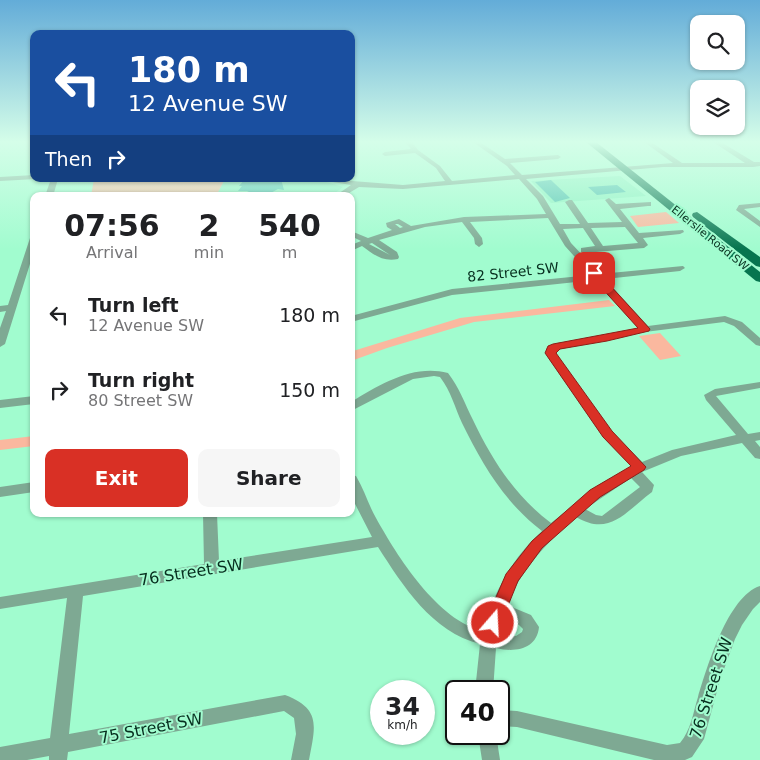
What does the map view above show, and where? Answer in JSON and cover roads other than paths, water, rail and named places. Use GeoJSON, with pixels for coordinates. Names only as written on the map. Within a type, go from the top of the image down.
{"type":"FeatureCollection","features":[{"type":"Feature","properties":{"kind":"main road","name":"Ellerslie Road SW"},"geometry":{"type":"LineString","coordinates":[[641,177],[760,278]]}},
{"type":"Feature","properties":{"kind":"main road","name":"Ellerslie Road SW"},"geometry":{"type":"LineString","coordinates":[[643,177],[693,212],[760,263]]}},
{"type":"Feature","properties":{"kind":"street"},"geometry":{"type":"LineString","coordinates":[[0,179],[26,177]]}},
{"type":"Feature","properties":{"kind":"street"},"geometry":{"type":"LineString","coordinates":[[343,182],[356,185],[421,186],[427,190],[456,188],[448,177]]}},
{"type":"Feature","properties":{"kind":"street"},"geometry":{"type":"LineString","coordinates":[[453,183],[527,177]]}},
{"type":"Feature","properties":{"kind":"street"},"geometry":{"type":"LineString","coordinates":[[521,178],[542,201],[568,244],[645,329]]}},
{"type":"Feature","properties":{"kind":"street"},"geometry":{"type":"LineString","coordinates":[[345,192],[356,185]]}},
{"type":"Feature","properties":{"kind":"street"},"geometry":{"type":"LineString","coordinates":[[569,202],[601,249]]}},
{"type":"Feature","properties":{"kind":"street"},"geometry":{"type":"LineString","coordinates":[[584,250],[644,245],[612,204],[648,204]]}},
{"type":"Feature","properties":{"kind":"street"},"geometry":{"type":"LineString","coordinates":[[760,205],[740,209],[760,225]]}},
{"type":"Feature","properties":{"kind":"street"},"geometry":{"type":"LineString","coordinates":[[355,246],[408,227],[464,219],[551,216]]}},
{"type":"Feature","properties":{"kind":"street"},"geometry":{"type":"LineString","coordinates":[[464,219],[478,238],[479,244]]}},
{"type":"Feature","properties":{"kind":"street"},"geometry":{"type":"LineString","coordinates":[[557,227],[627,224]]}},
{"type":"Feature","properties":{"kind":"street"},"geometry":{"type":"LineString","coordinates":[[637,236],[680,232]]}},
{"type":"Feature","properties":{"kind":"street"},"geometry":{"type":"LineString","coordinates":[[355,236],[368,241]]}},
{"type":"Feature","properties":{"kind":"street"},"geometry":{"type":"LineString","coordinates":[[0,344],[30,250]]}},
{"type":"Feature","properties":{"kind":"street","name":"82 Street SW"},"geometry":{"type":"LineString","coordinates":[[355,318],[444,294],[680,268]]}},
{"type":"Feature","properties":{"kind":"street"},"geometry":{"type":"LineString","coordinates":[[0,309],[12,307]]}},
{"type":"Feature","properties":{"kind":"street"},"geometry":{"type":"LineString","coordinates":[[575,510],[593,520],[606,520],[647,489],[647,485],[607,434],[552,356],[552,349],[557,346],[602,339],[645,329],[721,320],[731,320],[742,326],[760,343]]}},
{"type":"Feature","properties":{"kind":"street"},"geometry":{"type":"LineString","coordinates":[[355,405],[392,384],[424,373],[436,372],[446,377],[481,450],[498,478],[531,515],[552,531]]}},
{"type":"Feature","properties":{"kind":"street"},"geometry":{"type":"LineString","coordinates":[[760,385],[719,391],[710,395],[714,404],[760,455]]}},
{"type":"Feature","properties":{"kind":"street"},"geometry":{"type":"LineString","coordinates":[[0,404],[30,400]]}},
{"type":"Feature","properties":{"kind":"street"},"geometry":{"type":"LineString","coordinates":[[485,680],[489,640],[505,590],[527,556],[575,510],[607,485],[636,469],[701,446],[760,436]]}},
{"type":"Feature","properties":{"kind":"street"},"geometry":{"type":"LineString","coordinates":[[0,492],[30,488]]}},
{"type":"Feature","properties":{"kind":"street"},"geometry":{"type":"LineString","coordinates":[[355,490],[364,512],[381,541],[412,583],[448,620],[464,632],[489,640],[511,644],[526,639],[530,635],[531,627],[525,620],[498,608]]}},
{"type":"Feature","properties":{"kind":"street"},"geometry":{"type":"LineString","coordinates":[[210,517],[212,569]]}},
{"type":"Feature","properties":{"kind":"street","name":"76 Street SW"},"geometry":{"type":"LineString","coordinates":[[0,603],[381,541]]}},
{"type":"Feature","properties":{"kind":"street"},"geometry":{"type":"LineString","coordinates":[[58,753],[76,591]]}},
{"type":"Feature","properties":{"kind":"street","name":"76 Street SW"},"geometry":{"type":"LineString","coordinates":[[510,719],[667,754],[685,751],[695,739],[727,635],[743,608],[760,592]]}},
{"type":"Feature","properties":{"kind":"street","name":"75 Street SW"},"geometry":{"type":"LineString","coordinates":[[0,756],[58,753],[279,703],[293,705],[300,710],[305,720],[306,728],[300,760]]}},
{"type":"Feature","properties":{"kind":"street"},"geometry":{"type":"LineString","coordinates":[[489,745],[491,760]]}}]}
